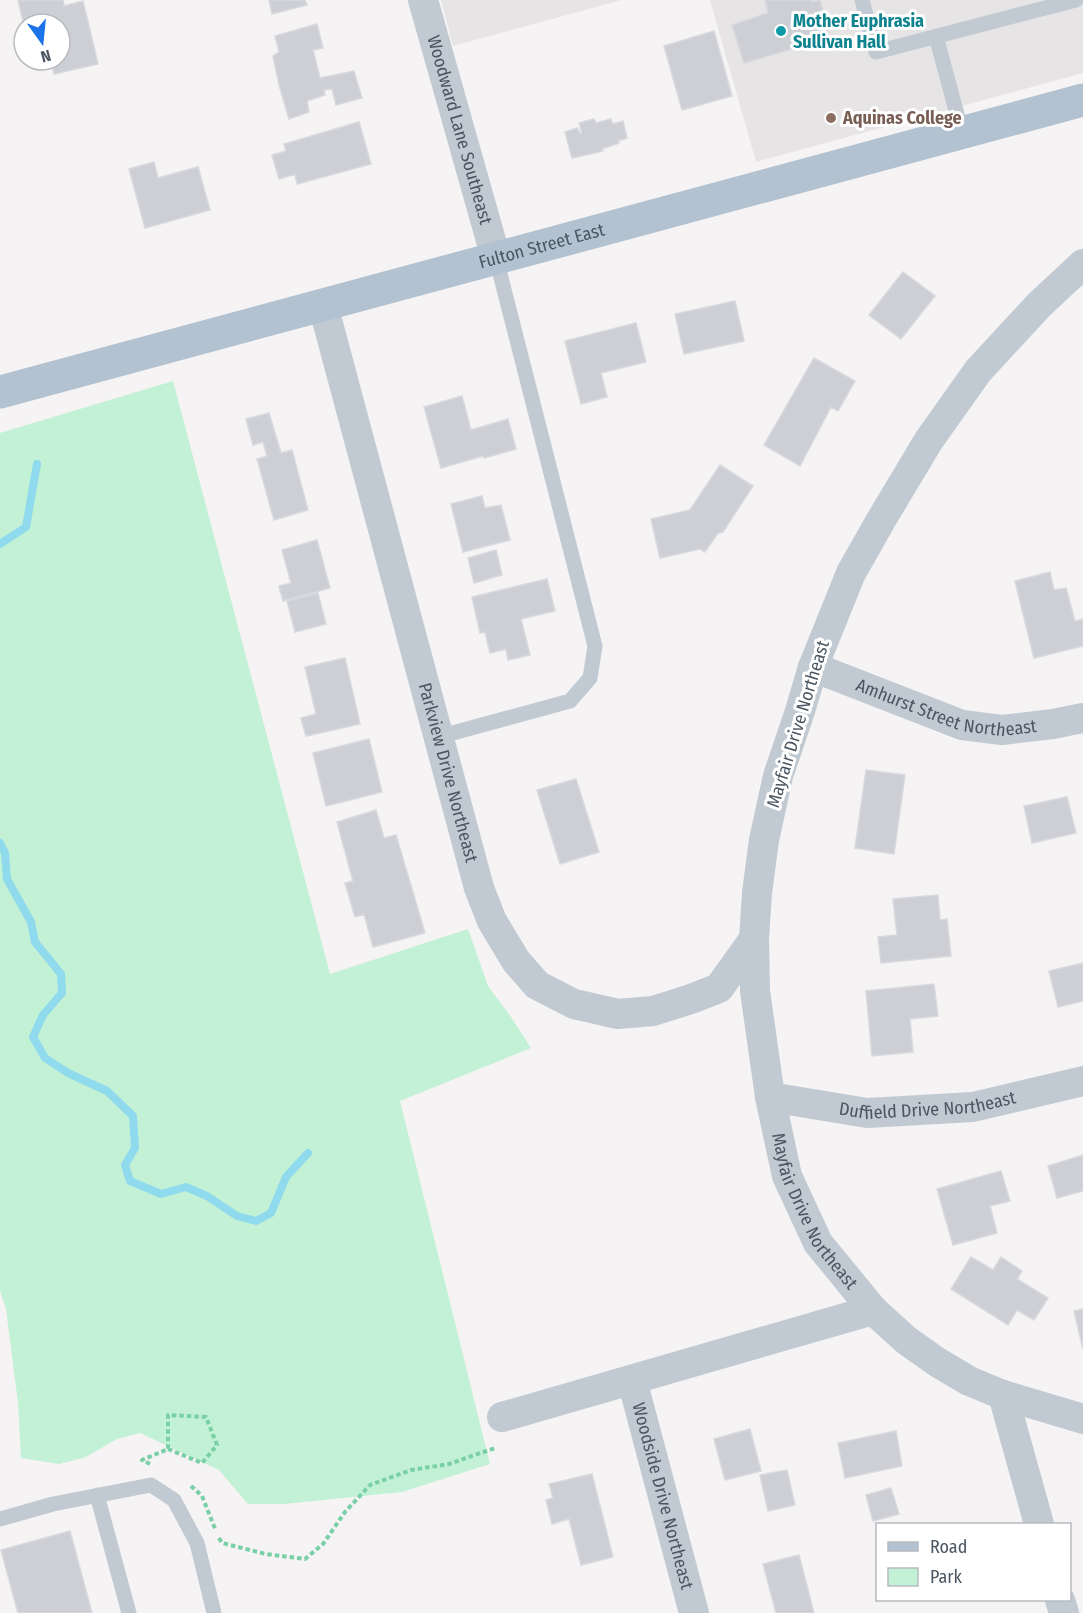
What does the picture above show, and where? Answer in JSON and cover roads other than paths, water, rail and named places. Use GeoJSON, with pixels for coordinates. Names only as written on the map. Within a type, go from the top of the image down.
{"type":"FeatureCollection","features":[{"type":"Feature","properties":{"kind":"main road","name":"Fulton Street East"},"geometry":{"type":"LineString","coordinates":[[0,392],[1083,100]]}},
{"type":"Feature","properties":{"kind":"street","name":"Woodward Lane Southeast"},"geometry":{"type":"LineString","coordinates":[[423,0],[496,258]]}},
{"type":"Feature","properties":{"kind":"street","name":"Mayfair Drive Northeast"},"geometry":{"type":"LineString","coordinates":[[1083,264],[1039,305],[978,371],[929,440],[851,573],[813,667],[778,776],[766,829],[757,893],[754,939],[755,991],[770,1096],[787,1176],[818,1243],[873,1310],[906,1340],[937,1362],[969,1381],[1003,1395],[1083,1419]]}},
{"type":"Feature","properties":{"kind":"street","name":"Parkview Drive Northeast"},"geometry":{"type":"LineString","coordinates":[[323,305],[479,888],[492,921],[516,961],[537,985],[574,1004],[618,1014],[653,1011],[718,988],[754,939]]}},
{"type":"Feature","properties":{"kind":"street","name":"Amhurst Street Northeast"},"geometry":{"type":"LineString","coordinates":[[813,667],[962,725],[1002,730],[1083,718]]}},
{"type":"Feature","properties":{"kind":"street","name":"Duffield Drive Northeast"},"geometry":{"type":"LineString","coordinates":[[770,1096],[867,1113],[973,1107],[1083,1081]]}},
{"type":"Feature","properties":{"kind":"street","name":"Mayfair Drive Northeast"},"geometry":{"type":"LineString","coordinates":[[502,1417],[873,1310]]}},
{"type":"Feature","properties":{"kind":"street","name":"Woodside Drive Northeast"},"geometry":{"type":"LineString","coordinates":[[632,1380],[694,1613]]}},
{"type":"Feature","properties":{"kind":"street"},"geometry":{"type":"LineString","coordinates":[[1003,1395],[1039,1523]]}},
{"type":"Feature","properties":{"kind":"lane"},"geometry":{"type":"LineString","coordinates":[[862,0],[876,52],[1076,0]]}},
{"type":"Feature","properties":{"kind":"lane"},"geometry":{"type":"LineString","coordinates":[[936,36],[962,133]]}},
{"type":"Feature","properties":{"kind":"lane"},"geometry":{"type":"LineString","coordinates":[[438,737],[570,701],[590,678],[595,646],[496,258]]}},
{"type":"Feature","properties":{"kind":"lane"},"geometry":{"type":"LineString","coordinates":[[0,1519],[53,1504],[151,1485],[174,1500],[197,1543],[214,1613]]}},
{"type":"Feature","properties":{"kind":"lane"},"geometry":{"type":"LineString","coordinates":[[97,1495],[129,1613]]}},
{"type":"Feature","properties":{"kind":"waterway"},"geometry":{"type":"LineString","coordinates":[[0,544],[26,527],[37,464]]}},
{"type":"Feature","properties":{"kind":"waterway"},"geometry":{"type":"LineString","coordinates":[[0,843],[5,853],[7,879],[31,922],[35,942],[61,974],[62,993],[43,1015],[33,1037],[45,1058],[68,1073],[107,1091],[133,1116],[135,1148],[125,1165],[130,1181],[161,1194],[186,1187],[207,1196],[237,1216],[256,1221],[271,1213],[286,1177],[308,1153]]}},
{"type":"Feature","properties":{"kind":"place","name":"Mother Euphrasia Sullivan Hall"},"geometry":{"type":"Point","coordinates":[781,31]}},
{"type":"Feature","properties":{"kind":"place","name":"Aquinas College"},"geometry":{"type":"Point","coordinates":[831,118]}}]}
